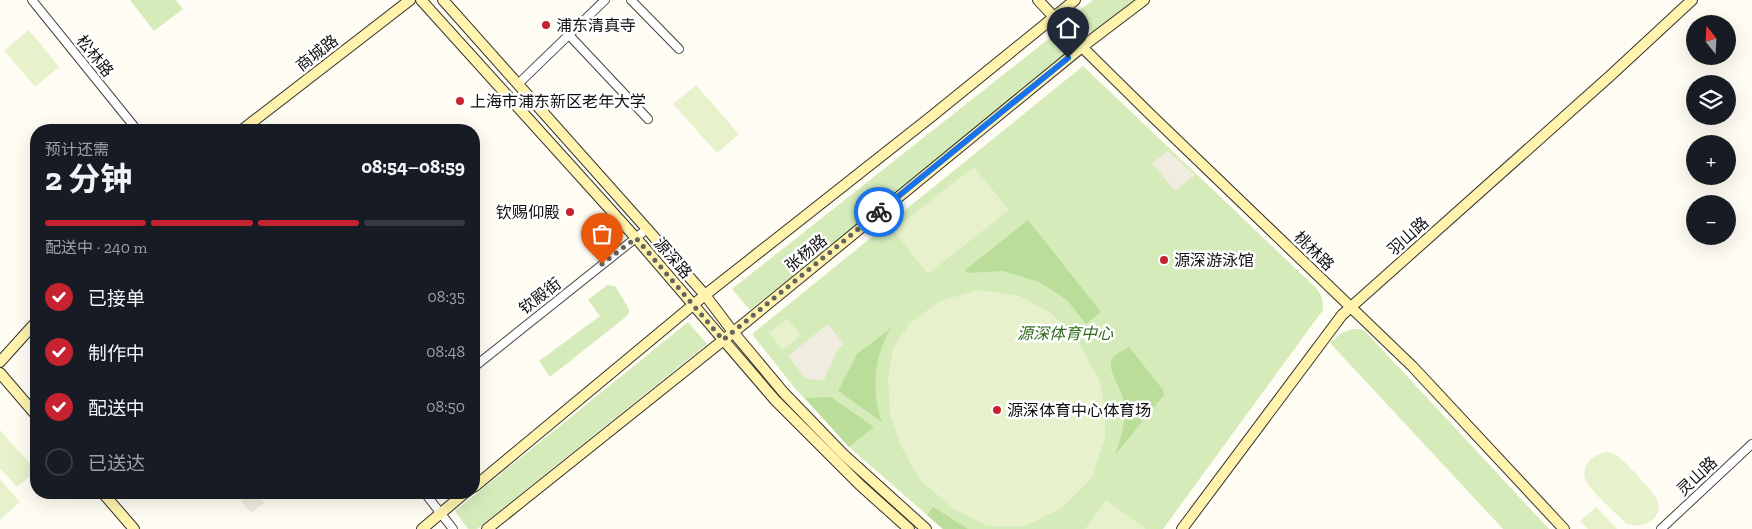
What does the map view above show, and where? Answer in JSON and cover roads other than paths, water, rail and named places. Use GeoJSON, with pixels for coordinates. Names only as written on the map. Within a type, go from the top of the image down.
{"type":"FeatureCollection","features":[{"type":"Feature","properties":{"kind":"main road","name":"商城路"},"geometry":{"type":"LineString","coordinates":[[250,124],[410,0]]}},
{"type":"Feature","properties":{"kind":"main road","name":"源深路"},"geometry":{"type":"LineString","coordinates":[[422,0],[636,238],[775,400],[860,485],[909,529]]}},
{"type":"Feature","properties":{"kind":"main road","name":"源深路"},"geometry":{"type":"LineString","coordinates":[[443,0],[705,295],[784,393],[843,454],[926,529]]}},
{"type":"Feature","properties":{"kind":"main road","name":"桃林路"},"geometry":{"type":"LineString","coordinates":[[1038,0],[1082,47],[1412,366],[1564,529]]}},
{"type":"Feature","properties":{"kind":"main road","name":"张杨路"},"geometry":{"type":"LineString","coordinates":[[480,481],[693,304],[932,116],[1075,0]]}},
{"type":"Feature","properties":{"kind":"main road","name":"张杨路"},"geometry":{"type":"LineString","coordinates":[[487,529],[733,332],[1082,47],[1144,0]]}},
{"type":"Feature","properties":{"kind":"main road","name":"羽山路"},"geometry":{"type":"LineString","coordinates":[[1182,529],[1334,324],[1692,0]]}},
{"type":"Feature","properties":{"kind":"main road"},"geometry":{"type":"LineString","coordinates":[[0,362],[30,329]]}},
{"type":"Feature","properties":{"kind":"main road"},"geometry":{"type":"LineString","coordinates":[[0,373],[30,408]]}},
{"type":"Feature","properties":{"kind":"main road"},"geometry":{"type":"LineString","coordinates":[[108,499],[134,529]]}},
{"type":"Feature","properties":{"kind":"main road"},"geometry":{"type":"LineString","coordinates":[[422,529],[458,499]]}},
{"type":"Feature","properties":{"kind":"street","name":"松林路"},"geometry":{"type":"LineString","coordinates":[[32,0],[132,124]]}},
{"type":"Feature","properties":{"kind":"street"},"geometry":{"type":"LineString","coordinates":[[518,84],[605,0]]}},
{"type":"Feature","properties":{"kind":"street"},"geometry":{"type":"LineString","coordinates":[[631,0],[679,49]]}},
{"type":"Feature","properties":{"kind":"street"},"geometry":{"type":"LineString","coordinates":[[569,36],[648,119]]}},
{"type":"Feature","properties":{"kind":"street","name":"钦殿街"},"geometry":{"type":"LineString","coordinates":[[480,362],[647,229]]}},
{"type":"Feature","properties":{"kind":"street","name":"灵山路"},"geometry":{"type":"LineString","coordinates":[[1661,529],[1752,444]]}},
{"type":"Feature","properties":{"kind":"street"},"geometry":{"type":"LineString","coordinates":[[430,499],[453,529]]}},
{"type":"Feature","properties":{"kind":"place","name":"浦东清真寺"},"geometry":{"type":"Point","coordinates":[546,25]}},
{"type":"Feature","properties":{"kind":"place","name":"上海市浦东新区老年大学"},"geometry":{"type":"Point","coordinates":[460,101]}},
{"type":"Feature","properties":{"kind":"place","name":"钦赐仰殿"},"geometry":{"type":"Point","coordinates":[570,212]}},
{"type":"Feature","properties":{"kind":"place","name":"源深游泳馆"},"geometry":{"type":"Point","coordinates":[1164,260]}},
{"type":"Feature","properties":{"kind":"place","name":"源深体育中心体育场"},"geometry":{"type":"Point","coordinates":[997,410]}},
{"type":"Feature","properties":{"kind":"park label","name":"源深体育中心"},"geometry":{"type":"Point","coordinates":[1065,333]}}]}
